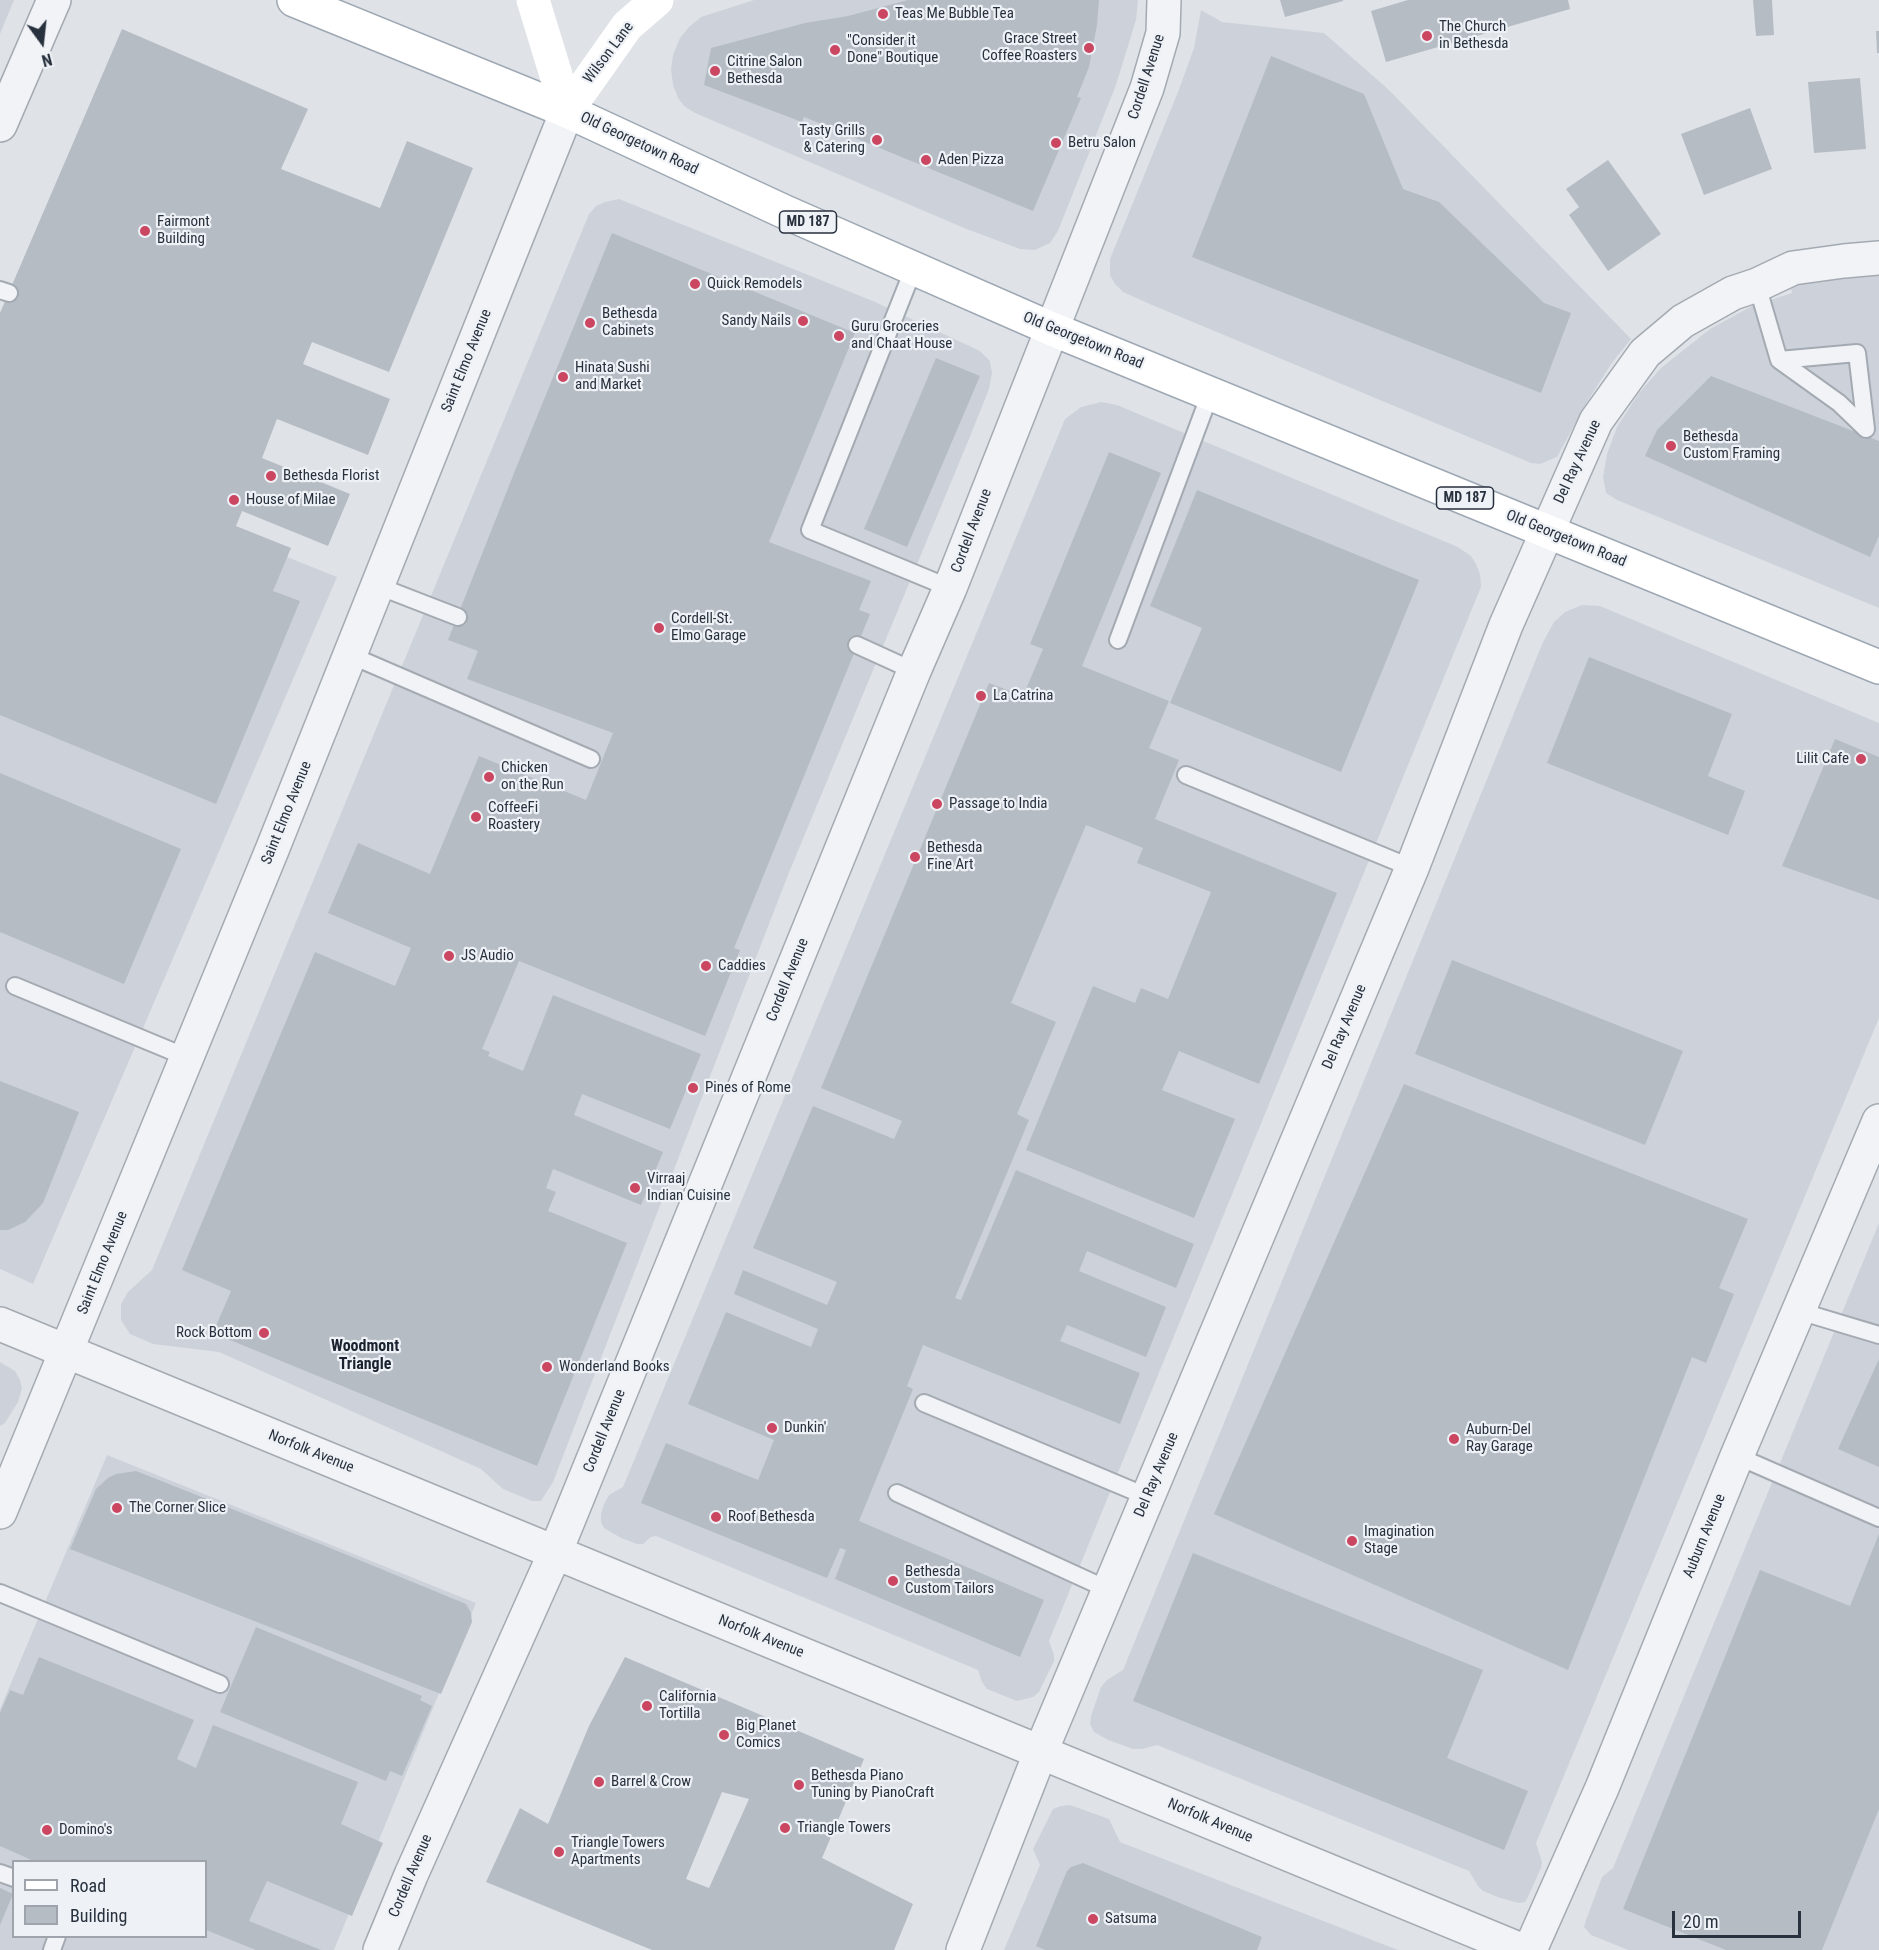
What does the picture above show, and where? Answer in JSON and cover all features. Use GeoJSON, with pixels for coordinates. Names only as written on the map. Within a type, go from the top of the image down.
{"type":"FeatureCollection","features":[{"type":"Feature","properties":{"kind":"main road","name":"Old Georgetown Road"},"geometry":{"type":"LineString","coordinates":[[294,0],[567,111],[913,270],[1052,329],[1879,667]]}},
{"type":"Feature","properties":{"kind":"main road"},"geometry":{"type":"LineString","coordinates":[[533,0],[567,111]]}},
{"type":"Feature","properties":{"kind":"main road","name":"Wilson Lane"},"geometry":{"type":"LineString","coordinates":[[567,111],[627,26],[657,0]]}},
{"type":"Feature","properties":{"kind":"street"},"geometry":{"type":"LineString","coordinates":[[0,125],[54,0]]}},
{"type":"Feature","properties":{"kind":"street","name":"Cordell Avenue"},"geometry":{"type":"LineString","coordinates":[[380,1950],[411,1875],[555,1553],[914,670],[950,588],[1146,88],[1163,33],[1164,0]]}},
{"type":"Feature","properties":{"kind":"street","name":"Saint Elmo Avenue"},"geometry":{"type":"LineString","coordinates":[[0,1512],[350,655],[567,111]]}},
{"type":"Feature","properties":{"kind":"street","name":"Del Ray Avenue"},"geometry":{"type":"LineString","coordinates":[[963,1950],[1041,1751],[1412,868],[1506,625],[1596,421],[1645,352],[1683,321],[1732,293],[1757,285],[1793,268],[1879,258]]}},
{"type":"Feature","properties":{"kind":"street","name":"Auburn Avenue"},"geometry":{"type":"LineString","coordinates":[[1530,1950],[1602,1788],[1737,1456],[1879,1121]]}},
{"type":"Feature","properties":{"kind":"street","name":"Norfolk Avenue"},"geometry":{"type":"LineString","coordinates":[[0,1324],[68,1350],[1521,1950]]}},
{"type":"Feature","properties":{"kind":"lane"},"geometry":{"type":"LineString","coordinates":[[913,270],[810,530],[950,588]]}},
{"type":"Feature","properties":{"kind":"lane"},"geometry":{"type":"LineString","coordinates":[[1757,285],[1779,360],[1839,403],[1866,429],[1857,353],[1779,360]]}},
{"type":"Feature","properties":{"kind":"lane"},"geometry":{"type":"LineString","coordinates":[[1118,640],[1210,394]]}},
{"type":"Feature","properties":{"kind":"lane"},"geometry":{"type":"LineString","coordinates":[[378,585],[458,617]]}},
{"type":"Feature","properties":{"kind":"lane"},"geometry":{"type":"LineString","coordinates":[[857,645],[914,670]]}},
{"type":"Feature","properties":{"kind":"lane"},"geometry":{"type":"LineString","coordinates":[[350,655],[591,759]]}},
{"type":"Feature","properties":{"kind":"lane"},"geometry":{"type":"LineString","coordinates":[[1186,775],[1412,868]]}},
{"type":"Feature","properties":{"kind":"lane"},"geometry":{"type":"LineString","coordinates":[[15,986],[186,1057]]}},
{"type":"Feature","properties":{"kind":"lane"},"geometry":{"type":"LineString","coordinates":[[1799,1311],[1879,1335]]}},
{"type":"Feature","properties":{"kind":"lane"},"geometry":{"type":"LineString","coordinates":[[924,1403],[1148,1497]]}},
{"type":"Feature","properties":{"kind":"lane"},"geometry":{"type":"LineString","coordinates":[[1737,1456],[1879,1518]]}},
{"type":"Feature","properties":{"kind":"lane"},"geometry":{"type":"LineString","coordinates":[[897,1493],[1109,1590]]}},
{"type":"Feature","properties":{"kind":"lane"},"geometry":{"type":"LineString","coordinates":[[0,1593],[220,1684]]}},
{"type":"Feature","properties":{"kind":"shaded area"},"geometry":{"type":"Polygon","coordinates":[[[0,0],[14,0],[0,34],[0,0]]]}},
{"type":"Feature","properties":{"kind":"shaded area"},"geometry":{"type":"Polygon","coordinates":[[[754,0],[1138,0],[1136,20],[1116,85],[1058,231],[1050,243],[1035,250],[1020,249],[964,228],[695,113],[684,106],[673,85],[671,69],[673,55],[680,38],[701,17],[754,0]]]}},
{"type":"Feature","properties":{"kind":"shaded area"},"geometry":{"type":"Polygon","coordinates":[[[1201,10],[1222,22],[1324,33],[1388,89],[1631,339],[1611,364],[1587,402],[1557,457],[1540,464],[1531,463],[1152,305],[1123,292],[1115,284],[1110,275],[1110,259],[1178,92],[1194,48],[1201,10]]]}},
{"type":"Feature","properties":{"kind":"shaded area"},"geometry":{"type":"Polygon","coordinates":[[[619,199],[873,301],[980,351],[990,361],[992,373],[989,389],[969,439],[788,875],[553,1482],[541,1501],[532,1501],[503,1489],[481,1469],[219,1352],[153,1344],[130,1334],[121,1320],[121,1304],[128,1292],[152,1270],[589,214],[596,206],[619,199]]]}},
{"type":"Feature","properties":{"kind":"shaded area"},"geometry":{"type":"Polygon","coordinates":[[[1879,273],[1879,608],[1617,500],[1606,493],[1603,477],[1607,454],[1617,427],[1639,393],[1661,368],[1710,329],[1752,306],[1792,293],[1790,282],[1879,273]]]}},
{"type":"Feature","properties":{"kind":"shaded area"},"geometry":{"type":"Polygon","coordinates":[[[1101,402],[1117,405],[1458,547],[1471,556],[1476,564],[1481,587],[1049,1641],[1054,1661],[1039,1692],[1033,1697],[1017,1701],[987,1689],[978,1670],[656,1536],[643,1544],[621,1538],[604,1528],[601,1514],[609,1495],[623,1487],[1065,419],[1081,407],[1101,402]]]}},
{"type":"Feature","properties":{"kind":"shaded area"},"geometry":{"type":"Polygon","coordinates":[[[0,442],[337,577],[33,1284],[0,1269],[0,442]]]}},
{"type":"Feature","properties":{"kind":"shaded area"},"geometry":{"type":"Polygon","coordinates":[[[1582,605],[1600,606],[1879,723],[1879,1018],[1536,1843],[1542,1862],[1541,1868],[1525,1902],[1519,1903],[1483,1891],[1469,1871],[1157,1745],[1133,1749],[1108,1740],[1094,1732],[1090,1724],[1101,1687],[1107,1680],[1123,1670],[1543,642],[1554,622],[1565,612],[1582,605]]]}},
{"type":"Feature","properties":{"kind":"shaded area"},"geometry":{"type":"Polygon","coordinates":[[[1879,1223],[1879,1950],[1628,1950],[1591,1935],[1584,1927],[1586,1920],[1602,1877],[1613,1868],[1879,1223]]]}},
{"type":"Feature","properties":{"kind":"shaded area"},"geometry":{"type":"Polygon","coordinates":[[[0,1362],[15,1371],[22,1388],[18,1402],[5,1423],[0,1426],[0,1362]]]}},
{"type":"Feature","properties":{"kind":"shaded area"},"geometry":{"type":"Polygon","coordinates":[[[107,1455],[476,1603],[334,1950],[0,1950],[0,1709],[107,1455]]]}},
{"type":"Feature","properties":{"kind":"shaded area"},"geometry":{"type":"Polygon","coordinates":[[[1070,1805],[1109,1819],[1120,1842],[1398,1950],[1004,1950],[1040,1865],[1033,1849],[1053,1809],[1070,1805]]]}},
{"type":"Feature","properties":{"kind":"building"},"geometry":{"type":"Polygon","coordinates":[[[908,0],[1099,0],[1089,67],[1077,97],[1081,98],[1033,211],[804,117],[802,122],[704,85],[711,48],[805,23],[848,16],[908,0]]]}},
{"type":"Feature","properties":{"kind":"building"},"geometry":{"type":"Polygon","coordinates":[[[1280,0],[1343,0],[1343,1],[1285,17],[1280,0]]]}},
{"type":"Feature","properties":{"kind":"building","name":"The Church in Bethesda"},"geometry":{"type":"Polygon","coordinates":[[[1408,0],[1568,0],[1570,9],[1386,62],[1371,11],[1408,0]]]}},
{"type":"Feature","properties":{"kind":"building"},"geometry":{"type":"Polygon","coordinates":[[[1753,0],[1772,0],[1774,35],[1756,36],[1753,0]]]}},
{"type":"Feature","properties":{"kind":"building"},"geometry":{"type":"Polygon","coordinates":[[[122,29],[308,109],[281,169],[380,208],[407,141],[473,168],[389,372],[312,342],[303,364],[390,399],[368,455],[277,419],[262,458],[350,494],[328,546],[242,511],[236,526],[291,548],[273,591],[300,601],[216,804],[0,715],[0,313],[122,29]]]}},
{"type":"Feature","properties":{"kind":"building"},"geometry":{"type":"Polygon","coordinates":[[[1876,31],[1879,31],[1879,53],[1877,53],[1876,31]]]}},
{"type":"Feature","properties":{"kind":"building"},"geometry":{"type":"Polygon","coordinates":[[[1271,56],[1364,94],[1403,189],[1439,202],[1544,303],[1571,313],[1541,393],[1192,257],[1271,56]]]}},
{"type":"Feature","properties":{"kind":"building"},"geometry":{"type":"Polygon","coordinates":[[[1860,78],[1866,149],[1814,153],[1808,82],[1860,78]]]}},
{"type":"Feature","properties":{"kind":"building"},"geometry":{"type":"Polygon","coordinates":[[[1750,108],[1772,169],[1704,195],[1681,134],[1750,108]]]}},
{"type":"Feature","properties":{"kind":"building"},"geometry":{"type":"Polygon","coordinates":[[[1608,160],[1661,234],[1608,271],[1569,215],[1579,207],[1566,189],[1608,160]]]}},
{"type":"Feature","properties":{"kind":"building"},"geometry":{"type":"Polygon","coordinates":[[[612,233],[855,333],[769,542],[871,581],[859,610],[870,614],[734,948],[740,950],[705,1036],[519,961],[482,1049],[490,1052],[488,1056],[523,1071],[553,995],[701,1054],[670,1129],[582,1094],[574,1115],[663,1152],[641,1205],[553,1169],[546,1188],[556,1192],[548,1211],[627,1243],[537,1466],[213,1333],[231,1291],[182,1270],[315,952],[395,986],[411,948],[328,913],[358,843],[430,874],[479,756],[586,800],[613,733],[467,679],[478,651],[448,640],[612,233]]]}},
{"type":"Feature","properties":{"kind":"building"},"geometry":{"type":"Polygon","coordinates":[[[936,358],[980,376],[907,547],[864,529],[936,358]]]}},
{"type":"Feature","properties":{"kind":"building"},"geometry":{"type":"Polygon","coordinates":[[[1711,376],[1879,441],[1879,536],[1870,557],[1645,456],[1657,430],[1711,376]]]}},
{"type":"Feature","properties":{"kind":"building"},"geometry":{"type":"Polygon","coordinates":[[[1109,452],[1161,473],[1082,666],[1169,701],[1149,748],[1179,760],[1155,819],[1337,893],[1259,1084],[1179,1051],[1162,1090],[1235,1119],[1194,1218],[1026,1150],[1093,986],[1135,1003],[1141,988],[1168,999],[1211,892],[1137,863],[1143,848],[1086,825],[1011,1003],[1056,1022],[1017,1114],[1029,1120],[955,1298],[961,1300],[1016,1170],[1194,1244],[1176,1288],[1087,1251],[1079,1271],[1166,1307],[1146,1357],[1067,1325],[1060,1341],[1140,1373],[1120,1424],[923,1345],[907,1386],[913,1389],[859,1521],[1044,1600],[1020,1657],[835,1579],[846,1550],[840,1548],[827,1578],[641,1503],[666,1443],[758,1480],[774,1440],[688,1404],[726,1312],[811,1347],[818,1329],[734,1294],[743,1270],[827,1305],[837,1282],[753,1248],[813,1106],[894,1139],[902,1121],[821,1088],[989,683],[1023,696],[1043,649],[1030,644],[1109,452]]]}},
{"type":"Feature","properties":{"kind":"building"},"geometry":{"type":"Polygon","coordinates":[[[1197,490],[1419,580],[1341,772],[1170,703],[1202,628],[1150,606],[1197,490]]]}},
{"type":"Feature","properties":{"kind":"building"},"geometry":{"type":"Polygon","coordinates":[[[1589,657],[1732,714],[1708,776],[1745,791],[1728,835],[1547,763],[1589,657]]]}},
{"type":"Feature","properties":{"kind":"building"},"geometry":{"type":"Polygon","coordinates":[[[1835,739],[1879,757],[1879,900],[1782,866],[1835,739]]]}},
{"type":"Feature","properties":{"kind":"building"},"geometry":{"type":"Polygon","coordinates":[[[0,773],[181,849],[124,984],[0,932],[0,773]]]}},
{"type":"Feature","properties":{"kind":"building"},"geometry":{"type":"Polygon","coordinates":[[[1452,960],[1683,1051],[1645,1145],[1415,1054],[1452,960]]]}},
{"type":"Feature","properties":{"kind":"building"},"geometry":{"type":"Polygon","coordinates":[[[0,1081],[79,1112],[43,1203],[25,1222],[8,1230],[0,1230],[0,1081]]]}},
{"type":"Feature","properties":{"kind":"building","name":"Auburn-Del Ray Garage"},"geometry":{"type":"Polygon","coordinates":[[[1404,1084],[1748,1219],[1719,1288],[1734,1294],[1706,1363],[1692,1357],[1568,1670],[1214,1514],[1404,1084]]]}},
{"type":"Feature","properties":{"kind":"building"},"geometry":{"type":"Polygon","coordinates":[[[1879,1359],[1879,1467],[1838,1449],[1879,1359]]]}},
{"type":"Feature","properties":{"kind":"building"},"geometry":{"type":"Polygon","coordinates":[[[136,1471],[466,1604],[471,1613],[472,1622],[441,1694],[70,1549],[96,1489],[116,1474],[136,1471]]]}},
{"type":"Feature","properties":{"kind":"building"},"geometry":{"type":"Polygon","coordinates":[[[1879,1534],[1879,1809],[1822,1950],[1726,1950],[1623,1909],[1760,1570],[1850,1606],[1879,1534]]]}},
{"type":"Feature","properties":{"kind":"building"},"geometry":{"type":"Polygon","coordinates":[[[1193,1553],[1483,1670],[1447,1758],[1528,1791],[1504,1850],[1133,1701],[1193,1553]]]}},
{"type":"Feature","properties":{"kind":"building"},"geometry":{"type":"Polygon","coordinates":[[[256,1627],[422,1696],[420,1700],[432,1706],[402,1776],[390,1771],[386,1781],[220,1712],[256,1627]]]}},
{"type":"Feature","properties":{"kind":"building"},"geometry":{"type":"Polygon","coordinates":[[[39,1657],[194,1720],[177,1759],[196,1768],[213,1725],[358,1782],[341,1824],[383,1843],[352,1916],[267,1881],[249,1921],[321,1950],[256,1950],[207,1930],[207,1860],[32,1860],[0,1846],[0,1713],[10,1690],[23,1695],[39,1657]]]}},
{"type":"Feature","properties":{"kind":"building"},"geometry":{"type":"Polygon","coordinates":[[[625,1657],[864,1759],[822,1858],[913,1904],[894,1950],[652,1950],[486,1882],[520,1808],[548,1824],[589,1726],[625,1657]],[[722,1792],[686,1879],[709,1888],[749,1799],[722,1792]]]}},
{"type":"Feature","properties":{"kind":"building"},"geometry":{"type":"Polygon","coordinates":[[[1083,1863],[1262,1937],[1257,1950],[1045,1950],[1036,1946],[1067,1871],[1083,1863]]]}},
{"type":"Feature","properties":{"kind":"building"},"geometry":{"type":"Polygon","coordinates":[[[0,1888],[12,1894],[12,1896],[0,1925],[0,1888]]]}},
{"type":"Feature","properties":{"kind":"place","name":"Teas Me Bubble Tea"},"geometry":{"type":"Point","coordinates":[883,14]}},
{"type":"Feature","properties":{"kind":"place","name":"The Church in Bethesda"},"geometry":{"type":"Point","coordinates":[1427,36]}},
{"type":"Feature","properties":{"kind":"place","name":"Grace Street Coffee Roasters"},"geometry":{"type":"Point","coordinates":[1089,48]}},
{"type":"Feature","properties":{"kind":"place","name":"\"Consider it Done\" Boutique"},"geometry":{"type":"Point","coordinates":[835,50]}},
{"type":"Feature","properties":{"kind":"place","name":"Citrine Salon Bethesda"},"geometry":{"type":"Point","coordinates":[715,71]}},
{"type":"Feature","properties":{"kind":"place","name":"Tasty Grills & Catering"},"geometry":{"type":"Point","coordinates":[877,140]}},
{"type":"Feature","properties":{"kind":"place","name":"Betru Salon"},"geometry":{"type":"Point","coordinates":[1056,143]}},
{"type":"Feature","properties":{"kind":"place","name":"Aden Pizza"},"geometry":{"type":"Point","coordinates":[926,160]}},
{"type":"Feature","properties":{"kind":"place","name":"Fairmont Building"},"geometry":{"type":"Point","coordinates":[145,231]}},
{"type":"Feature","properties":{"kind":"place","name":"Quick Remodels"},"geometry":{"type":"Point","coordinates":[695,284]}},
{"type":"Feature","properties":{"kind":"place","name":"Sandy Nails"},"geometry":{"type":"Point","coordinates":[803,321]}},
{"type":"Feature","properties":{"kind":"place","name":"Bethesda Cabinets"},"geometry":{"type":"Point","coordinates":[590,323]}},
{"type":"Feature","properties":{"kind":"place","name":"Guru Groceries and Chaat House"},"geometry":{"type":"Point","coordinates":[839,336]}},
{"type":"Feature","properties":{"kind":"place","name":"Hinata Sushi and Market"},"geometry":{"type":"Point","coordinates":[563,377]}},
{"type":"Feature","properties":{"kind":"place","name":"Bethesda Custom Framing"},"geometry":{"type":"Point","coordinates":[1671,446]}},
{"type":"Feature","properties":{"kind":"place","name":"Bethesda Florist"},"geometry":{"type":"Point","coordinates":[271,476]}},
{"type":"Feature","properties":{"kind":"place","name":"House of Milae"},"geometry":{"type":"Point","coordinates":[234,500]}},
{"type":"Feature","properties":{"kind":"place","name":"Cordell-St. Elmo Garage"},"geometry":{"type":"Point","coordinates":[659,628]}},
{"type":"Feature","properties":{"kind":"place","name":"La Catrina"},"geometry":{"type":"Point","coordinates":[981,696]}},
{"type":"Feature","properties":{"kind":"place","name":"Lilit Cafe"},"geometry":{"type":"Point","coordinates":[1861,759]}},
{"type":"Feature","properties":{"kind":"place","name":"Chicken on the Run"},"geometry":{"type":"Point","coordinates":[489,777]}},
{"type":"Feature","properties":{"kind":"place","name":"Passage to India"},"geometry":{"type":"Point","coordinates":[937,804]}},
{"type":"Feature","properties":{"kind":"place","name":"CoffeeFi Roastery"},"geometry":{"type":"Point","coordinates":[476,817]}},
{"type":"Feature","properties":{"kind":"place","name":"Bethesda Fine Art"},"geometry":{"type":"Point","coordinates":[915,857]}},
{"type":"Feature","properties":{"kind":"place","name":"JS Audio"},"geometry":{"type":"Point","coordinates":[449,956]}},
{"type":"Feature","properties":{"kind":"place","name":"Caddies"},"geometry":{"type":"Point","coordinates":[706,966]}},
{"type":"Feature","properties":{"kind":"place","name":"Pines of Rome"},"geometry":{"type":"Point","coordinates":[693,1088]}},
{"type":"Feature","properties":{"kind":"place","name":"Virraaj Indian Cuisine"},"geometry":{"type":"Point","coordinates":[635,1188]}},
{"type":"Feature","properties":{"kind":"place","name":"Rock Bottom"},"geometry":{"type":"Point","coordinates":[264,1333]}},
{"type":"Feature","properties":{"kind":"place","name":"Wonderland Books"},"geometry":{"type":"Point","coordinates":[547,1367]}},
{"type":"Feature","properties":{"kind":"place","name":"Dunkin'"},"geometry":{"type":"Point","coordinates":[772,1428]}},
{"type":"Feature","properties":{"kind":"place","name":"Auburn-Del Ray Garage"},"geometry":{"type":"Point","coordinates":[1454,1439]}},
{"type":"Feature","properties":{"kind":"place","name":"The Corner Slice"},"geometry":{"type":"Point","coordinates":[117,1508]}},
{"type":"Feature","properties":{"kind":"place","name":"Roof Bethesda"},"geometry":{"type":"Point","coordinates":[716,1517]}},
{"type":"Feature","properties":{"kind":"place","name":"Imagination Stage"},"geometry":{"type":"Point","coordinates":[1352,1541]}},
{"type":"Feature","properties":{"kind":"place","name":"Bethesda Custom Tailors"},"geometry":{"type":"Point","coordinates":[893,1581]}},
{"type":"Feature","properties":{"kind":"place","name":"California Tortilla"},"geometry":{"type":"Point","coordinates":[647,1706]}},
{"type":"Feature","properties":{"kind":"place","name":"Big Planet Comics"},"geometry":{"type":"Point","coordinates":[724,1735]}},
{"type":"Feature","properties":{"kind":"place","name":"Barrel & Crow"},"geometry":{"type":"Point","coordinates":[599,1782]}},
{"type":"Feature","properties":{"kind":"place","name":"Bethesda Piano Tuning by PianoCraft"},"geometry":{"type":"Point","coordinates":[799,1785]}},
{"type":"Feature","properties":{"kind":"place","name":"Triangle Towers"},"geometry":{"type":"Point","coordinates":[785,1828]}},
{"type":"Feature","properties":{"kind":"place","name":"Domino's"},"geometry":{"type":"Point","coordinates":[47,1830]}},
{"type":"Feature","properties":{"kind":"place","name":"Triangle Towers Apartments"},"geometry":{"type":"Point","coordinates":[559,1852]}},
{"type":"Feature","properties":{"kind":"place","name":"Satsuma"},"geometry":{"type":"Point","coordinates":[1093,1919]}},
{"type":"Feature","properties":{"kind":"district","name":"Woodmont Triangle"},"geometry":{"type":"Point","coordinates":[365,1356]}}]}
